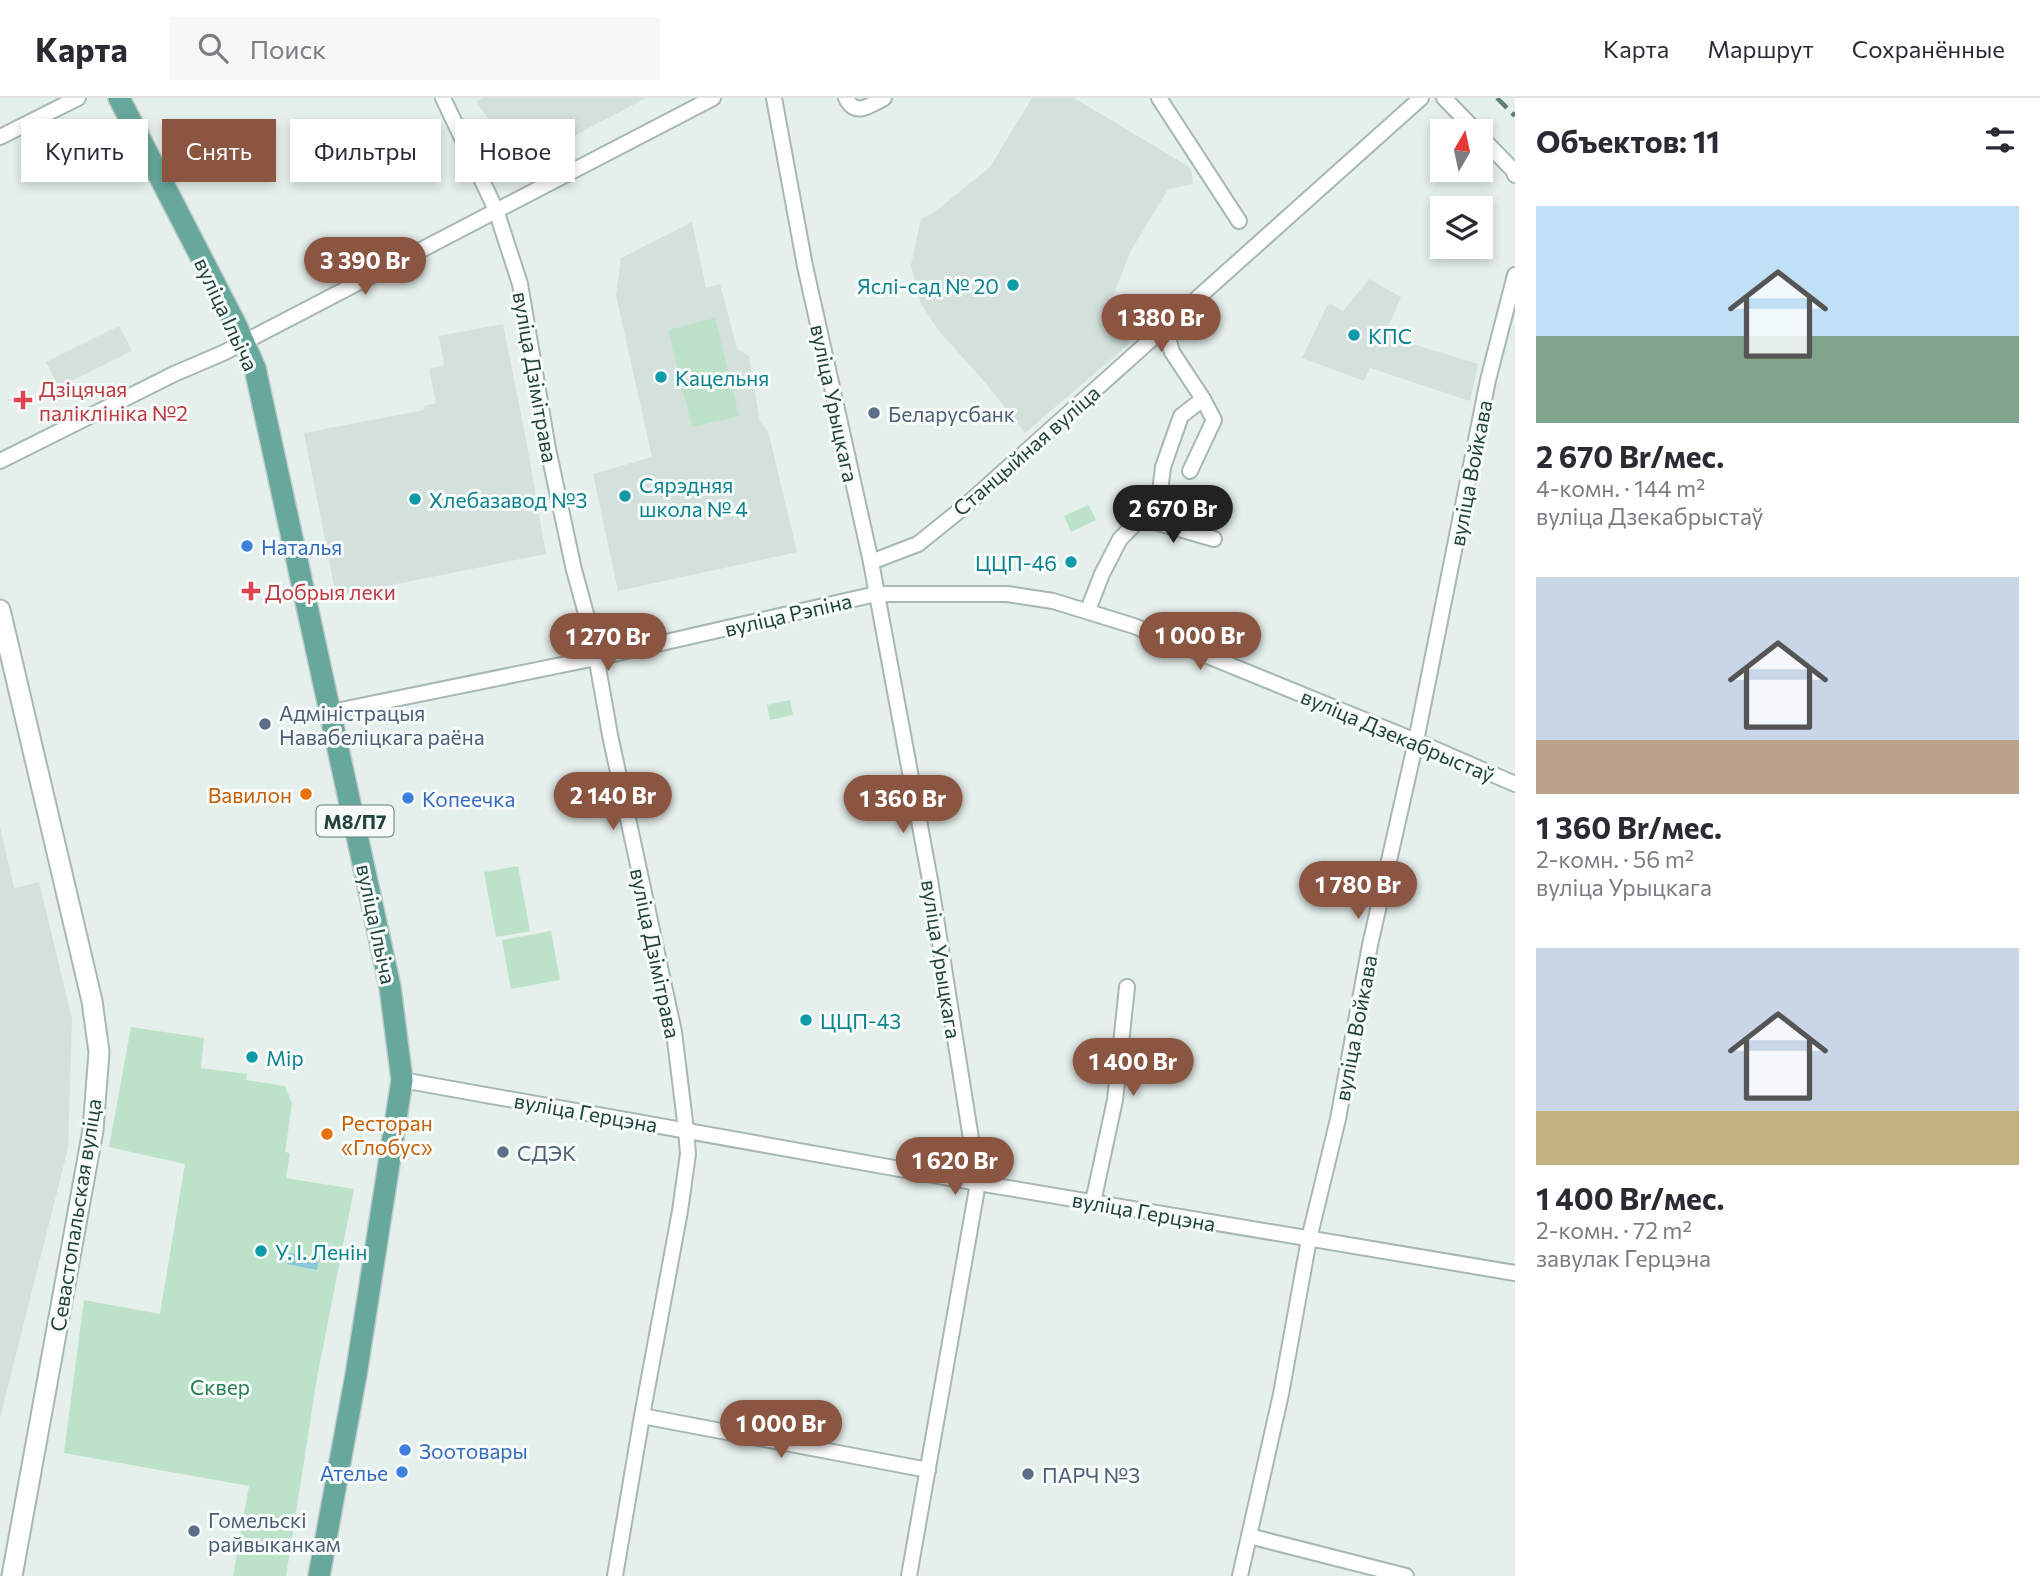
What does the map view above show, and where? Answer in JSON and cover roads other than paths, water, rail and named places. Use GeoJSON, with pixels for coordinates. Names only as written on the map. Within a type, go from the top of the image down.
{"type":"FeatureCollection","features":[{"type":"Feature","properties":{"kind":"main road","name":"вуліца Ільіча"},"geometry":{"type":"LineString","coordinates":[[118,98],[255,368],[390,987],[402,1080],[356,1375],[319,1576]]}},
{"type":"Feature","properties":{"kind":"street"},"geometry":{"type":"LineString","coordinates":[[0,137],[78,98]]}},
{"type":"Feature","properties":{"kind":"street","name":"вуліца Дзімітрава"},"geometry":{"type":"LineString","coordinates":[[443,98],[496,210],[520,284],[548,449],[596,658],[674,1032],[688,1154],[615,1576]]}},
{"type":"Feature","properties":{"kind":"street"},"geometry":{"type":"LineString","coordinates":[[0,461],[244,342],[713,98]]}},
{"type":"Feature","properties":{"kind":"street","name":"вуліца Урыцкага"},"geometry":{"type":"LineString","coordinates":[[774,98],[805,266],[871,562],[930,880],[978,1183],[909,1576]]}},
{"type":"Feature","properties":{"kind":"street"},"geometry":{"type":"LineString","coordinates":[[846,98],[850,106],[856,109],[864,109],[884,98]]}},
{"type":"Feature","properties":{"kind":"street"},"geometry":{"type":"LineString","coordinates":[[1159,98],[1239,220]]}},
{"type":"Feature","properties":{"kind":"street","name":"Станцыйная вуліца"},"geometry":{"type":"LineString","coordinates":[[871,562],[918,544],[964,507],[1421,98]]}},
{"type":"Feature","properties":{"kind":"street"},"geometry":{"type":"LineString","coordinates":[[1444,98],[1464,119]]}},
{"type":"Feature","properties":{"kind":"street"},"geometry":{"type":"LineString","coordinates":[[1493,149],[1515,175]]}},
{"type":"Feature","properties":{"kind":"street","name":"вуліца Войкава"},"geometry":{"type":"LineString","coordinates":[[1240,1576],[1281,1394],[1310,1239],[1338,1119],[1370,945],[1416,741],[1488,380],[1515,275]]}},
{"type":"Feature","properties":{"kind":"street"},"geometry":{"type":"LineString","coordinates":[[1165,327],[1172,352],[1214,420],[1190,471]]}},
{"type":"Feature","properties":{"kind":"street"},"geometry":{"type":"LineString","coordinates":[[1088,610],[1120,539],[1159,500],[1163,467],[1181,416],[1203,399]]}},
{"type":"Feature","properties":{"kind":"street"},"geometry":{"type":"LineString","coordinates":[[1140,518],[1214,538]]}},
{"type":"Feature","properties":{"kind":"street","name":"вуліца Рэпіна"},"geometry":{"type":"LineString","coordinates":[[331,712],[596,658],[876,594]]}},
{"type":"Feature","properties":{"kind":"street","name":"вуліца Дзекабрыстаў"},"geometry":{"type":"LineString","coordinates":[[876,594],[1007,594],[1088,610],[1134,626],[1416,741],[1515,785]]}},
{"type":"Feature","properties":{"kind":"street","name":"Севастопальская вуліца"},"geometry":{"type":"LineString","coordinates":[[0,610],[92,1001],[99,1052],[93,1130],[12,1576]]}},
{"type":"Feature","properties":{"kind":"street"},"geometry":{"type":"LineString","coordinates":[[1093,1202],[1115,1100],[1126,987]]}},
{"type":"Feature","properties":{"kind":"street","name":"вуліца Герцэна"},"geometry":{"type":"LineString","coordinates":[[402,1080],[978,1183],[1515,1273]]}},
{"type":"Feature","properties":{"kind":"street"},"geometry":{"type":"LineString","coordinates":[[642,1416],[928,1470]]}},
{"type":"Feature","properties":{"kind":"street"},"geometry":{"type":"LineString","coordinates":[[1249,1536],[1403,1576]]}},
{"type":"Feature","properties":{"kind":"water"},"geometry":{"type":"Polygon","coordinates":[[[289,1253],[319,1258],[317,1270],[287,1264],[289,1253]]]}},
{"type":"Feature","properties":{"kind":"railway"},"geometry":{"type":"LineString","coordinates":[[1497,98],[1515,116]]}},
{"type":"Feature","properties":{"kind":"place","name":"Яслі-сад № 20"},"geometry":{"type":"Point","coordinates":[1013,285]}},
{"type":"Feature","properties":{"kind":"place","name":"КПС"},"geometry":{"type":"Point","coordinates":[1354,335]}},
{"type":"Feature","properties":{"kind":"place","name":"Кацельня"},"geometry":{"type":"Point","coordinates":[661,377]}},
{"type":"Feature","properties":{"kind":"place","name":"Дзіцячая паліклініка №2"},"geometry":{"type":"Point","coordinates":[23,400]}},
{"type":"Feature","properties":{"kind":"place","name":"Беларусбанк"},"geometry":{"type":"Point","coordinates":[874,413]}},
{"type":"Feature","properties":{"kind":"place","name":"Сярэдняя школа № 4"},"geometry":{"type":"Point","coordinates":[625,496]}},
{"type":"Feature","properties":{"kind":"place","name":"Хлебазавод №3"},"geometry":{"type":"Point","coordinates":[415,499]}},
{"type":"Feature","properties":{"kind":"place","name":"Наталья"},"geometry":{"type":"Point","coordinates":[247,546]}},
{"type":"Feature","properties":{"kind":"place","name":"ЦЦП-46"},"geometry":{"type":"Point","coordinates":[1071,562]}},
{"type":"Feature","properties":{"kind":"place","name":"Добрыя леки"},"geometry":{"type":"Point","coordinates":[251,591]}},
{"type":"Feature","properties":{"kind":"place","name":"Адміністрацыя Навабеліцкага раёна"},"geometry":{"type":"Point","coordinates":[265,724]}},
{"type":"Feature","properties":{"kind":"place","name":"Вавилон"},"geometry":{"type":"Point","coordinates":[306,794]}},
{"type":"Feature","properties":{"kind":"place","name":"Копеечка"},"geometry":{"type":"Point","coordinates":[408,798]}},
{"type":"Feature","properties":{"kind":"place","name":"ЦЦП-43"},"geometry":{"type":"Point","coordinates":[806,1020]}},
{"type":"Feature","properties":{"kind":"place","name":"Мір"},"geometry":{"type":"Point","coordinates":[252,1057]}},
{"type":"Feature","properties":{"kind":"place","name":"Ресторан «Глобус»"},"geometry":{"type":"Point","coordinates":[327,1134]}},
{"type":"Feature","properties":{"kind":"place","name":"СДЭК"},"geometry":{"type":"Point","coordinates":[503,1152]}},
{"type":"Feature","properties":{"kind":"place","name":"У. І. Ленін"},"geometry":{"type":"Point","coordinates":[261,1251]}},
{"type":"Feature","properties":{"kind":"place","name":"Зоотовары"},"geometry":{"type":"Point","coordinates":[405,1450]}},
{"type":"Feature","properties":{"kind":"place","name":"Ателье"},"geometry":{"type":"Point","coordinates":[402,1472]}},
{"type":"Feature","properties":{"kind":"place","name":"ПАРЧ №3"},"geometry":{"type":"Point","coordinates":[1028,1474]}},
{"type":"Feature","properties":{"kind":"place","name":"Гомельскі райвыканкам"},"geometry":{"type":"Point","coordinates":[194,1531]}},
{"type":"Feature","properties":{"kind":"park label","name":"Сквер"},"geometry":{"type":"Point","coordinates":[220,1386]}}]}
